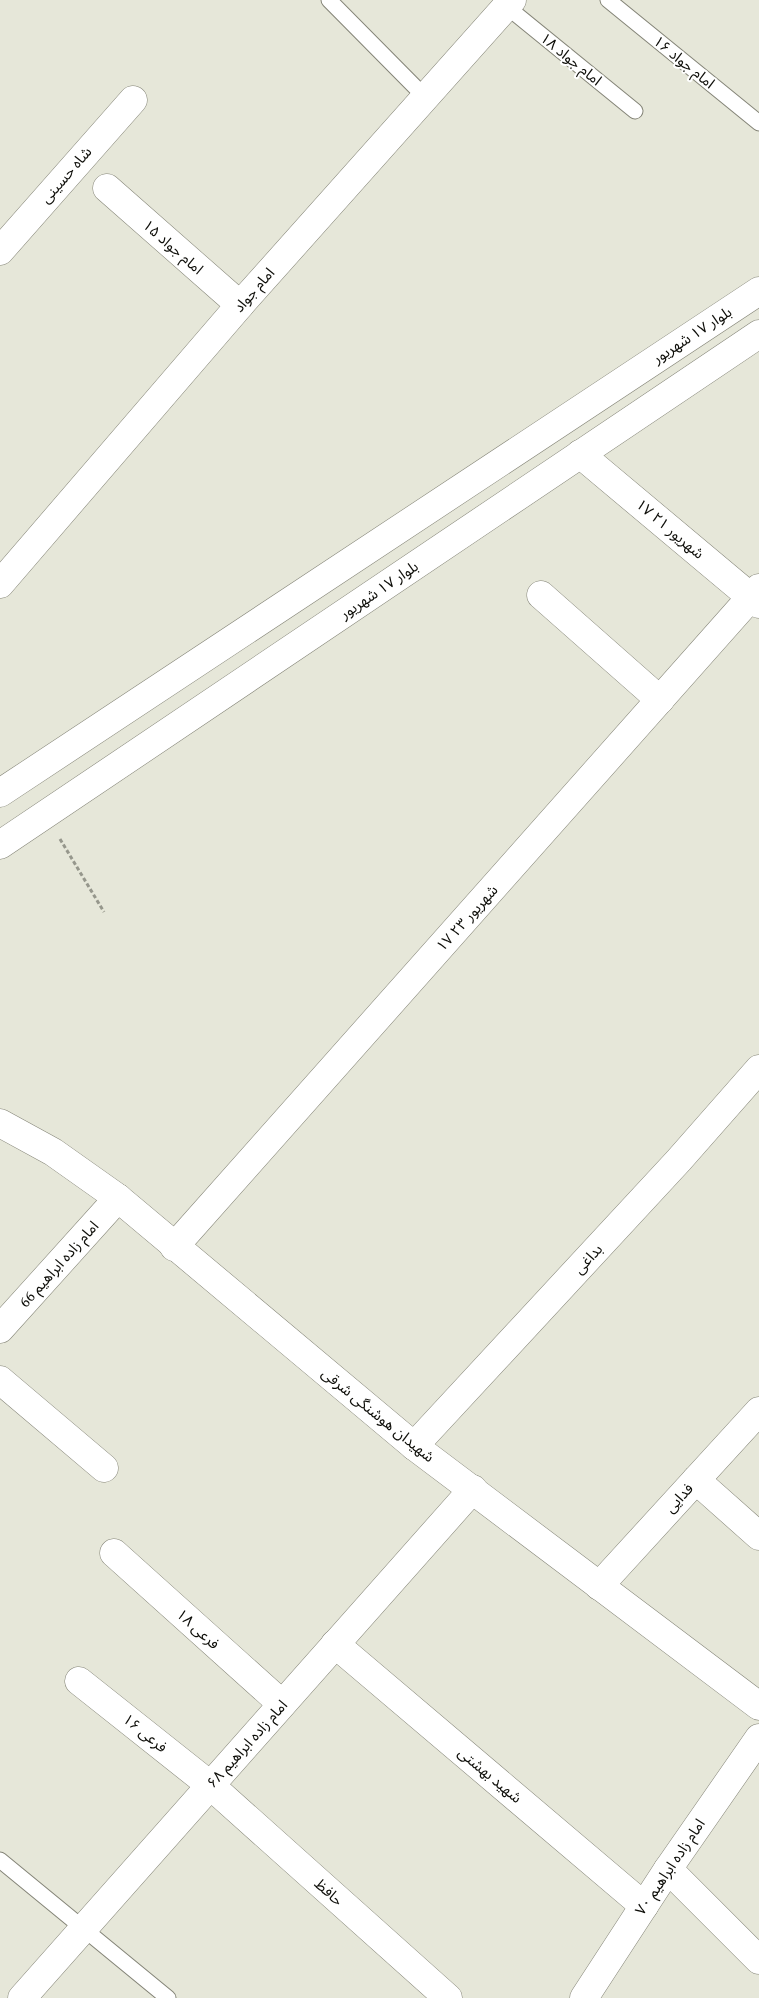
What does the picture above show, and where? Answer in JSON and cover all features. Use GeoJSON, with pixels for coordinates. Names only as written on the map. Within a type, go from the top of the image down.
{"type":"FeatureCollection","features":[{"type":"Feature","properties":{"kind":"street","name":"امام جواد"},"geometry":{"type":"LineString","coordinates":[[0,584],[240,305],[509,3]]}},
{"type":"Feature","properties":{"kind":"street","name":"شاه حسینی"},"geometry":{"type":"LineString","coordinates":[[0,251],[133,100]]}},
{"type":"Feature","properties":{"kind":"street","name":"امام جواد ۱۵"},"geometry":{"type":"LineString","coordinates":[[107,188],[240,305]]}},
{"type":"Feature","properties":{"kind":"street","name":"بلوار ۱۷ شهریور"},"geometry":{"type":"LineString","coordinates":[[0,793],[759,291]]}},
{"type":"Feature","properties":{"kind":"street","name":"بلوار ۱۷ شهریور"},"geometry":{"type":"LineString","coordinates":[[0,845],[759,334]]}},
{"type":"Feature","properties":{"kind":"street","name":"۱۷ شهریور ۲۱"},"geometry":{"type":"LineString","coordinates":[[580,454],[756,596]]}},
{"type":"Feature","properties":{"kind":"street"},"geometry":{"type":"LineString","coordinates":[[541,595],[660,700]]}},
{"type":"Feature","properties":{"kind":"street","name":"۱۷ شهریور ۲۳"},"geometry":{"type":"LineString","coordinates":[[174,1247],[660,700],[756,596]]}},
{"type":"Feature","properties":{"kind":"street","name":"بداغی"},"geometry":{"type":"LineString","coordinates":[[414,1446],[673,1168],[759,1069]]}},
{"type":"Feature","properties":{"kind":"street","name":"شهیدان هوشنگی شرقی"},"geometry":{"type":"LineString","coordinates":[[0,1123],[53,1152],[118,1198],[174,1247],[414,1446],[759,1706]]}},
{"type":"Feature","properties":{"kind":"street","name":"امام زاده ابراهیم 66"},"geometry":{"type":"LineString","coordinates":[[0,1329],[118,1198]]}},
{"type":"Feature","properties":{"kind":"street"},"geometry":{"type":"LineString","coordinates":[[0,1380],[104,1468]]}},
{"type":"Feature","properties":{"kind":"street","name":"فدایی"},"geometry":{"type":"LineString","coordinates":[[599,1586],[759,1411]]}},
{"type":"Feature","properties":{"kind":"street"},"geometry":{"type":"LineString","coordinates":[[696,1480],[759,1536]]}},
{"type":"Feature","properties":{"kind":"street","name":"امام زاده ابراهیم ۶۸"},"geometry":{"type":"LineString","coordinates":[[22,1998],[473,1489]]}},
{"type":"Feature","properties":{"kind":"street","name":"فرعی ۱۸"},"geometry":{"type":"LineString","coordinates":[[114,1553],[282,1704]]}},
{"type":"Feature","properties":{"kind":"street","name":"شهید بهشتی"},"geometry":{"type":"LineString","coordinates":[[335,1644],[644,1906]]}},
{"type":"Feature","properties":{"kind":"street","name":"فرعی ۱۶"},"geometry":{"type":"LineString","coordinates":[[79,1681],[210,1785]]}},
{"type":"Feature","properties":{"kind":"street","name":"امام زاده ابراهیم ۷۰"},"geometry":{"type":"LineString","coordinates":[[590,1995],[668,1869],[759,1738]]}},
{"type":"Feature","properties":{"kind":"street","name":"حافظ"},"geometry":{"type":"LineString","coordinates":[[210,1785],[448,1998]]}},
{"type":"Feature","properties":{"kind":"street"},"geometry":{"type":"LineString","coordinates":[[668,1869],[759,1960]]}},
{"type":"Feature","properties":{"kind":"lane"},"geometry":{"type":"LineString","coordinates":[[329,0],[425,97]]}},
{"type":"Feature","properties":{"kind":"lane","name":"امام جواد ۱۶"},"geometry":{"type":"LineString","coordinates":[[608,0],[759,123]]}},
{"type":"Feature","properties":{"kind":"lane","name":"امام جواد ۱۸"},"geometry":{"type":"LineString","coordinates":[[509,3],[635,111]]}},
{"type":"Feature","properties":{"kind":"lane"},"geometry":{"type":"LineString","coordinates":[[0,1860],[168,1998]]}},
{"type":"Feature","properties":{"kind":"path"},"geometry":{"type":"LineString","coordinates":[[45,815],[104,912]]}}]}
